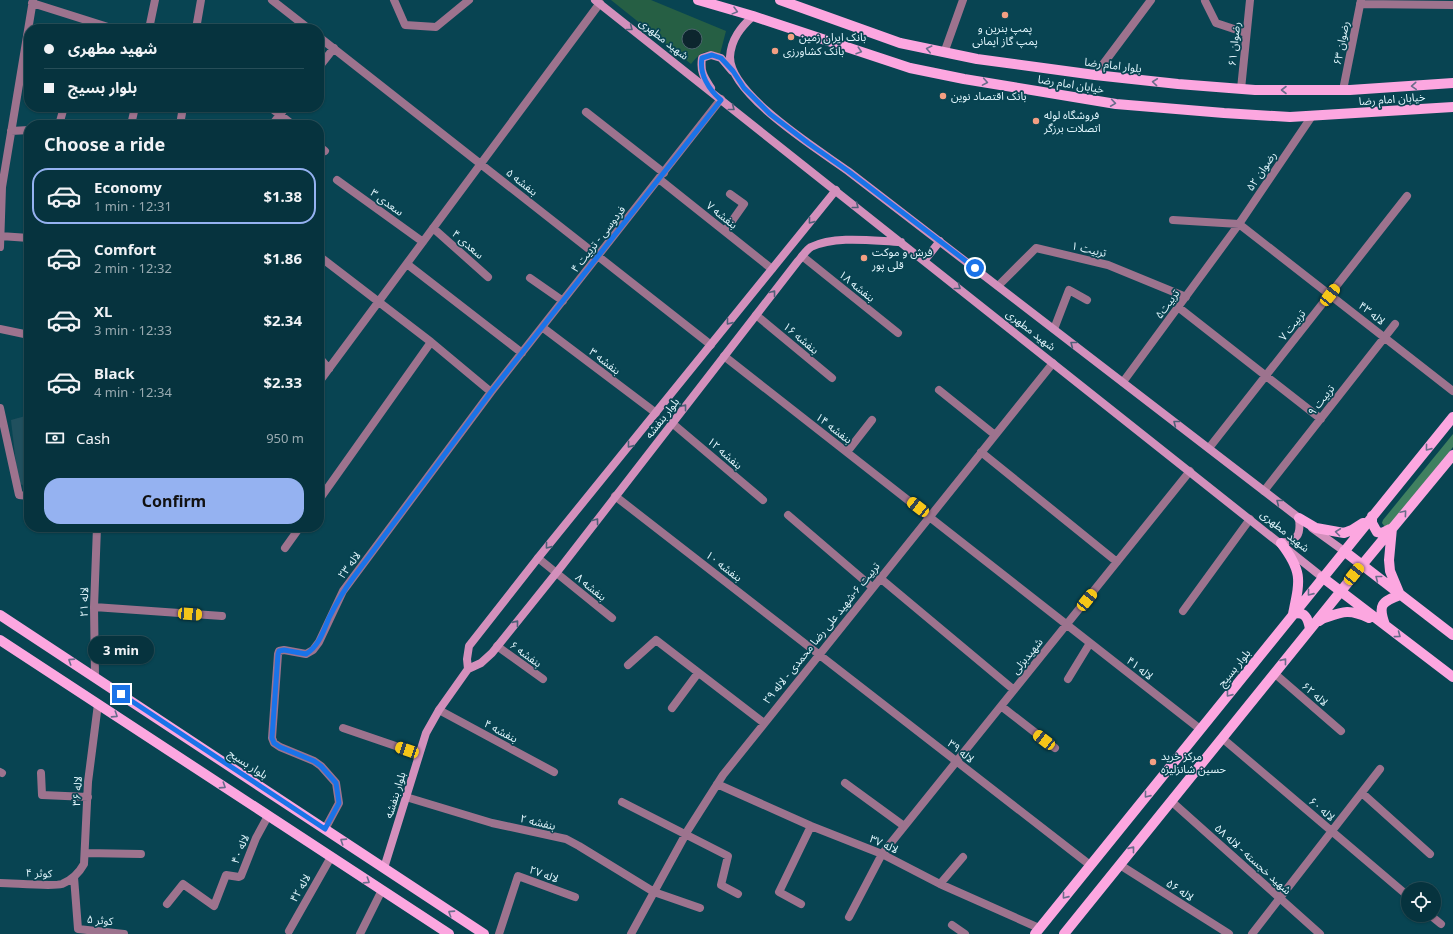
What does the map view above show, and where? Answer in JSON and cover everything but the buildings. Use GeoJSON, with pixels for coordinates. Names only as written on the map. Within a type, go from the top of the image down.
{"type":"FeatureCollection","features":[{"type":"Feature","properties":{"kind":"main road","name":"بلوار امام رضا"},"geometry":{"type":"LineString","coordinates":[[780,0],[900,42],[944,53],[1095,76],[1255,90],[1343,90],[1453,83]]}},
{"type":"Feature","properties":{"kind":"main road","name":"خیابان امام رضا"},"geometry":{"type":"LineString","coordinates":[[702,1],[753,16],[910,68],[964,79],[1116,104],[1290,117],[1453,107]]}},
{"type":"Feature","properties":{"kind":"main road","name":"شهید مطهری"},"geometry":{"type":"LineString","coordinates":[[598,2],[1322,577],[1453,677]]}},
{"type":"Feature","properties":{"kind":"main road","name":"شهید مطهری"},"geometry":{"type":"LineString","coordinates":[[753,16],[739,30],[733,42],[730,57],[733,71],[744,88],[770,114],[940,241],[1453,635]]}},
{"type":"Feature","properties":{"kind":"main road"},"geometry":{"type":"LineString","coordinates":[[718,97],[702,75],[702,58],[712,55],[721,58],[733,71]]}},
{"type":"Feature","properties":{"kind":"main road","name":"بلوار بنفشه"},"geometry":{"type":"LineString","coordinates":[[468,669],[467,659],[469,646],[538,558],[836,190]]}},
{"type":"Feature","properties":{"kind":"main road","name":"بلوار بنفشه"},"geometry":{"type":"LineString","coordinates":[[384,868],[426,733],[439,710],[468,669],[481,663],[492,653],[556,573],[802,256],[810,248],[842,240],[901,242]]}},
{"type":"Feature","properties":{"kind":"main road"},"geometry":{"type":"LineString","coordinates":[[924,260],[940,241]]}},
{"type":"Feature","properties":{"kind":"main road","name":"بلوار بسیج"},"geometry":{"type":"LineString","coordinates":[[1037,931],[1453,417]]}},
{"type":"Feature","properties":{"kind":"main road"},"geometry":{"type":"LineString","coordinates":[[1064,934],[1340,591],[1453,455]]}},
{"type":"Feature","properties":{"kind":"main road"},"geometry":{"type":"LineString","coordinates":[[1300,518],[1316,528],[1344,533],[1352,530],[1372,516]]}},
{"type":"Feature","properties":{"kind":"main road"},"geometry":{"type":"LineString","coordinates":[[1372,516],[1372,523],[1377,532],[1382,533],[1392,528]]}},
{"type":"Feature","properties":{"kind":"main road"},"geometry":{"type":"LineString","coordinates":[[1300,518],[1298,536],[1291,541],[1280,543],[1292,558],[1298,573],[1298,591],[1293,614],[1303,614],[1307,617],[1310,629]]}},
{"type":"Feature","properties":{"kind":"main road"},"geometry":{"type":"LineString","coordinates":[[1385,625],[1381,614],[1382,606],[1388,599],[1400,595],[1390,571],[1389,560],[1392,528]]}},
{"type":"Feature","properties":{"kind":"main road"},"geometry":{"type":"LineString","coordinates":[[1310,629],[1322,619],[1346,611],[1352,611],[1385,625]]}},
{"type":"Feature","properties":{"kind":"main road","name":"بلوار بسیج"},"geometry":{"type":"LineString","coordinates":[[0,615],[484,934]]}},
{"type":"Feature","properties":{"kind":"main road"},"geometry":{"type":"LineString","coordinates":[[0,640],[449,934]]}},
{"type":"Feature","properties":{"kind":"street"},"geometry":{"type":"LineString","coordinates":[[151,24],[155,0]]}},
{"type":"Feature","properties":{"kind":"street"},"geometry":{"type":"LineString","coordinates":[[197,24],[201,0]]}},
{"type":"Feature","properties":{"kind":"street"},"geometry":{"type":"LineString","coordinates":[[272,0],[303,24]]}},
{"type":"Feature","properties":{"kind":"street"},"geometry":{"type":"LineString","coordinates":[[394,0],[404,25],[436,27],[469,0]]}},
{"type":"Feature","properties":{"kind":"street"},"geometry":{"type":"LineString","coordinates":[[944,53],[963,0]]}},
{"type":"Feature","properties":{"kind":"street"},"geometry":{"type":"LineString","coordinates":[[1095,76],[1151,0]]}},
{"type":"Feature","properties":{"kind":"street","name":"رضوان ۶۱"},"geometry":{"type":"LineString","coordinates":[[1241,89],[1250,0]]}},
{"type":"Feature","properties":{"kind":"street"},"geometry":{"type":"LineString","coordinates":[[1205,1],[1216,23],[1246,34]]}},
{"type":"Feature","properties":{"kind":"street"},"geometry":{"type":"LineString","coordinates":[[28,24],[32,2],[99,24]]}},
{"type":"Feature","properties":{"kind":"street"},"geometry":{"type":"LineString","coordinates":[[324,376],[481,164],[598,2]]}},
{"type":"Feature","properties":{"kind":"street"},"geometry":{"type":"LineString","coordinates":[[1360,2],[1453,6]]}},
{"type":"Feature","properties":{"kind":"street","name":"رضوان ۶۳"},"geometry":{"type":"LineString","coordinates":[[1343,90],[1360,2]]}},
{"type":"Feature","properties":{"kind":"street","name":"بنفشه ۵"},"geometry":{"type":"LineString","coordinates":[[324,41],[711,345]]}},
{"type":"Feature","properties":{"kind":"street"},"geometry":{"type":"LineString","coordinates":[[324,61],[334,48]]}},
{"type":"Feature","properties":{"kind":"street"},"geometry":{"type":"LineString","coordinates":[[0,247],[2,175],[24,51]]}},
{"type":"Feature","properties":{"kind":"street","name":"فردوسی - تربیت ۴"},"geometry":{"type":"LineString","coordinates":[[491,392],[661,176],[718,97]]}},
{"type":"Feature","properties":{"kind":"street"},"geometry":{"type":"LineString","coordinates":[[276,112],[286,120]]}},
{"type":"Feature","properties":{"kind":"street"},"geometry":{"type":"LineString","coordinates":[[276,120],[282,112]]}},
{"type":"Feature","properties":{"kind":"street","name":"بنفشه ۷"},"geometry":{"type":"LineString","coordinates":[[586,112],[725,231],[772,269]]}},
{"type":"Feature","properties":{"kind":"street","name":"رضوان ۵۲"},"geometry":{"type":"LineString","coordinates":[[1228,238],[1312,116]]}},
{"type":"Feature","properties":{"kind":"street"},"geometry":{"type":"LineString","coordinates":[[11,131],[24,130]]}},
{"type":"Feature","properties":{"kind":"street","name":"سعدی ۳"},"geometry":{"type":"LineString","coordinates":[[337,180],[423,242]]}},
{"type":"Feature","properties":{"kind":"street"},"geometry":{"type":"LineString","coordinates":[[725,231],[744,204],[730,194]]}},
{"type":"Feature","properties":{"kind":"street","name":"تربیت ۷"},"geometry":{"type":"LineString","coordinates":[[1208,448],[1407,196]]}},
{"type":"Feature","properties":{"kind":"street"},"geometry":{"type":"LineString","coordinates":[[1173,220],[1238,224]]}},
{"type":"Feature","properties":{"kind":"street","name":"لاله ۴۳"},"geometry":{"type":"LineString","coordinates":[[1238,224],[1453,391]]}},
{"type":"Feature","properties":{"kind":"street","name":"سعدی ۴"},"geometry":{"type":"LineString","coordinates":[[433,228],[488,277]]}},
{"type":"Feature","properties":{"kind":"street"},"geometry":{"type":"LineString","coordinates":[[0,236],[24,238]]}},
{"type":"Feature","properties":{"kind":"street","name":"تربیت۵"},"geometry":{"type":"LineString","coordinates":[[1123,382],[1228,238]]}},
{"type":"Feature","properties":{"kind":"street","name":"تربیت ۱"},"geometry":{"type":"LineString","coordinates":[[998,286],[1036,248],[1108,265],[1186,297]]}},
{"type":"Feature","properties":{"kind":"street","name":"بنفشه ۱۸"},"geometry":{"type":"LineString","coordinates":[[802,256],[898,333]]}},
{"type":"Feature","properties":{"kind":"street"},"geometry":{"type":"LineString","coordinates":[[324,260],[431,342],[491,392]]}},
{"type":"Feature","properties":{"kind":"street"},"geometry":{"type":"LineString","coordinates":[[407,264],[522,353]]}},
{"type":"Feature","properties":{"kind":"street"},"geometry":{"type":"LineString","coordinates":[[530,278],[563,301]]}},
{"type":"Feature","properties":{"kind":"street"},"geometry":{"type":"LineString","coordinates":[[1054,329],[1069,290],[1087,300]]}},
{"type":"Feature","properties":{"kind":"street"},"geometry":{"type":"LineString","coordinates":[[1178,308],[1321,419]]}},
{"type":"Feature","properties":{"kind":"street","name":"بنفشه ۱۶"},"geometry":{"type":"LineString","coordinates":[[756,315],[832,378]]}},
{"type":"Feature","properties":{"kind":"street","name":"تربیت ۹"},"geometry":{"type":"LineString","coordinates":[[1264,491],[1395,324]]}},
{"type":"Feature","properties":{"kind":"street","name":"بنفشه ۳"},"geometry":{"type":"LineString","coordinates":[[542,328],[656,413]]}},
{"type":"Feature","properties":{"kind":"street"},"geometry":{"type":"LineString","coordinates":[[0,329],[24,334]]}},
{"type":"Feature","properties":{"kind":"street"},"geometry":{"type":"LineString","coordinates":[[324,493],[431,342]]}},
{"type":"Feature","properties":{"kind":"street","name":"بنفشه ۱۴"},"geometry":{"type":"LineString","coordinates":[[724,356],[1067,624]]}},
{"type":"Feature","properties":{"kind":"street"},"geometry":{"type":"LineString","coordinates":[[324,363],[329,369]]}},
{"type":"Feature","properties":{"kind":"street","name":"تربیت ۶-شهید علی رضا محمدی - لاله ۲۹"},"geometry":{"type":"LineString","coordinates":[[631,934],[686,835],[717,784],[872,587],[1053,363]]}},
{"type":"Feature","properties":{"kind":"street"},"geometry":{"type":"LineString","coordinates":[[939,390],[995,435]]}},
{"type":"Feature","properties":{"kind":"street","name":"لاله ۲۳"},"geometry":{"type":"LineString","coordinates":[[325,829],[339,803],[336,783],[321,766],[314,761],[280,747],[274,743],[272,738],[279,651],[284,650],[306,654],[313,650],[319,642],[344,591],[491,392]]}},
{"type":"Feature","properties":{"kind":"street"},"geometry":{"type":"LineString","coordinates":[[0,408],[19,495],[24,496]]}},
{"type":"Feature","properties":{"kind":"street"},"geometry":{"type":"LineString","coordinates":[[847,452],[872,420]]}},
{"type":"Feature","properties":{"kind":"street","name":"بنفشه ۱۲"},"geometry":{"type":"LineString","coordinates":[[672,423],[763,500]]}},
{"type":"Feature","properties":{"kind":"street"},"geometry":{"type":"LineString","coordinates":[[981,452],[1117,562]]}},
{"type":"Feature","properties":{"kind":"street","name":"شهیدبزلی"},"geometry":{"type":"LineString","coordinates":[[849,916],[882,854],[1190,471]]}},
{"type":"Feature","properties":{"kind":"street","name":"بنفشه ۱۰"},"geometry":{"type":"LineString","coordinates":[[615,496],[819,654]]}},
{"type":"Feature","properties":{"kind":"street"},"geometry":{"type":"LineString","coordinates":[[788,515],[872,587]]}},
{"type":"Feature","properties":{"kind":"street"},"geometry":{"type":"LineString","coordinates":[[1183,611],[1250,519]]}},
{"type":"Feature","properties":{"kind":"street","name":"لاله ۲۱"},"geometry":{"type":"LineString","coordinates":[[95,677],[94,607],[97,532]]}},
{"type":"Feature","properties":{"kind":"street"},"geometry":{"type":"LineString","coordinates":[[285,548],[296,532]]}},
{"type":"Feature","properties":{"kind":"street","name":"بنفشه ۸"},"geometry":{"type":"LineString","coordinates":[[538,558],[612,618]]}},
{"type":"Feature","properties":{"kind":"street"},"geometry":{"type":"LineString","coordinates":[[880,578],[1014,690]]}},
{"type":"Feature","properties":{"kind":"street"},"geometry":{"type":"LineString","coordinates":[[94,607],[222,616]]}},
{"type":"Feature","properties":{"kind":"street","name":"لاله ۴۱"},"geometry":{"type":"LineString","coordinates":[[1067,624],[1200,729]]}},
{"type":"Feature","properties":{"kind":"street"},"geometry":{"type":"LineString","coordinates":[[628,664],[656,640],[764,723]]}},
{"type":"Feature","properties":{"kind":"street"},"geometry":{"type":"LineString","coordinates":[[1068,679],[1090,643]]}},
{"type":"Feature","properties":{"kind":"street","name":"بنفشه ۶"},"geometry":{"type":"LineString","coordinates":[[497,646],[542,679]]}},
{"type":"Feature","properties":{"kind":"street","name":"لاله ۳۹"},"geometry":{"type":"LineString","coordinates":[[819,654],[1090,865]]}},
{"type":"Feature","properties":{"kind":"street"},"geometry":{"type":"LineString","coordinates":[[672,708],[698,673]]}},
{"type":"Feature","properties":{"kind":"street","name":"لاله ۶۲"},"geometry":{"type":"LineString","coordinates":[[1274,673],[1341,732]]}},
{"type":"Feature","properties":{"kind":"street","name":"لاله ۳۶"},"geometry":{"type":"LineString","coordinates":[[74,877],[84,864],[88,782],[98,704]]}},
{"type":"Feature","properties":{"kind":"street"},"geometry":{"type":"LineString","coordinates":[[1001,706],[1055,748]]}},
{"type":"Feature","properties":{"kind":"street","name":"بنفشه ۴"},"geometry":{"type":"LineString","coordinates":[[439,710],[554,772]]}},
{"type":"Feature","properties":{"kind":"street"},"geometry":{"type":"LineString","coordinates":[[343,728],[419,754]]}},
{"type":"Feature","properties":{"kind":"street","name":"لاله ۶۰"},"geometry":{"type":"LineString","coordinates":[[1222,738],[1401,890]]}},
{"type":"Feature","properties":{"kind":"street"},"geometry":{"type":"LineString","coordinates":[[1252,934],[1380,769]]}},
{"type":"Feature","properties":{"kind":"street"},"geometry":{"type":"LineString","coordinates":[[41,773],[42,795],[88,796]]}},
{"type":"Feature","properties":{"kind":"street"},"geometry":{"type":"LineString","coordinates":[[845,783],[904,826]]}},
{"type":"Feature","properties":{"kind":"street","name":"لاله ۳۷"},"geometry":{"type":"LineString","coordinates":[[717,784],[811,826],[882,854],[1037,931]]}},
{"type":"Feature","properties":{"kind":"street"},"geometry":{"type":"LineString","coordinates":[[1362,793],[1430,854]]}},
{"type":"Feature","properties":{"kind":"street","name":"بنفشه ۲"},"geometry":{"type":"LineString","coordinates":[[406,797],[492,823],[566,839],[654,892],[700,908]]}},
{"type":"Feature","properties":{"kind":"street","name":"شهید خجسته - لاله ۵۸"},"geometry":{"type":"LineString","coordinates":[[1171,801],[1320,934]]}},
{"type":"Feature","properties":{"kind":"street"},"geometry":{"type":"LineString","coordinates":[[622,802],[728,856],[721,885],[738,894]]}},
{"type":"Feature","properties":{"kind":"street","name":"لاله ۴۰"},"geometry":{"type":"LineString","coordinates":[[167,904],[183,884],[214,906],[226,875],[241,876],[256,838],[268,816]]}},
{"type":"Feature","properties":{"kind":"street"},"geometry":{"type":"LineString","coordinates":[[801,904],[779,892],[811,826]]}},
{"type":"Feature","properties":{"kind":"street"},"geometry":{"type":"LineString","coordinates":[[85,853],[141,854]]}},
{"type":"Feature","properties":{"kind":"street","name":"لاله ۴۲"},"geometry":{"type":"LineString","coordinates":[[289,931],[331,857]]}},
{"type":"Feature","properties":{"kind":"street"},"geometry":{"type":"LineString","coordinates":[[940,884],[963,857]]}},
{"type":"Feature","properties":{"kind":"street","name":"لاله ۵۶"},"geometry":{"type":"LineString","coordinates":[[1120,865],[1228,934]]}},
{"type":"Feature","properties":{"kind":"street","name":"لاله ۲۷"},"geometry":{"type":"LineString","coordinates":[[499,934],[518,876],[575,898]]}},
{"type":"Feature","properties":{"kind":"street","name":"کوثر ۴"},"geometry":{"type":"LineString","coordinates":[[0,882],[60,885],[74,877]]}},
{"type":"Feature","properties":{"kind":"street","name":"کوثر ۵"},"geometry":{"type":"LineString","coordinates":[[74,877],[78,930],[124,934]]}},
{"type":"Feature","properties":{"kind":"street"},"geometry":{"type":"LineString","coordinates":[[360,934],[382,890]]}},
{"type":"Feature","properties":{"kind":"street"},"geometry":{"type":"LineString","coordinates":[[952,925],[965,934]]}},
{"type":"Feature","properties":{"kind":"shaded area"},"geometry":{"type":"Polygon","coordinates":[[[692,29],[699,32],[702,39],[699,46],[692,49],[685,46],[682,39],[685,32],[692,29]]]}},
{"type":"Feature","properties":{"kind":"shaded area"},"geometry":{"type":"Polygon","coordinates":[[[24,416],[24,486],[18,482],[11,420],[24,416]]]}},
{"type":"Feature","properties":{"kind":"green space"},"geometry":{"type":"Polygon","coordinates":[[[611,0],[651,0],[726,31],[720,54],[710,51],[700,54],[691,64],[611,0]]]}},
{"type":"Feature","properties":{"kind":"green space"},"geometry":{"type":"Polygon","coordinates":[[[1453,434],[1453,447],[1390,525],[1385,527],[1382,523],[1383,520],[1453,434]]]}},
{"type":"Feature","properties":{"kind":"place","name":"پمپ بنرین و پمپ گاز ایمانی"},"geometry":{"type":"Point","coordinates":[1005,15]}},
{"type":"Feature","properties":{"kind":"place","name":"بانک ایران زمین"},"geometry":{"type":"Point","coordinates":[791,37]}},
{"type":"Feature","properties":{"kind":"place","name":"بانک کشاورزی"},"geometry":{"type":"Point","coordinates":[775,51]}},
{"type":"Feature","properties":{"kind":"place","name":"بانک اقتصاد نوین"},"geometry":{"type":"Point","coordinates":[943,96]}},
{"type":"Feature","properties":{"kind":"place","name":"فروشگاه لوله اتصلات برزگر"},"geometry":{"type":"Point","coordinates":[1036,121]}},
{"type":"Feature","properties":{"kind":"place","name":"فرش و موکت قلی پور"},"geometry":{"type":"Point","coordinates":[864,258]}},
{"type":"Feature","properties":{"kind":"place","name":"مرکز خرید حسین شانزلیزه"},"geometry":{"type":"Point","coordinates":[1153,762]}},
{"type":"Feature","properties":{"kind":"route"},"geometry":{"type":"LineString","coordinates":[[121,694],[325,829],[339,803],[336,783],[321,766],[314,761],[280,747],[274,743],[272,738],[279,651],[284,650],[306,654],[313,650],[319,642],[329,618],[344,591],[353,578],[491,392],[721,100],[702,75],[702,58],[712,55],[721,58],[733,71],[744,88],[770,114],[848,171],[975,268]]}}]}
